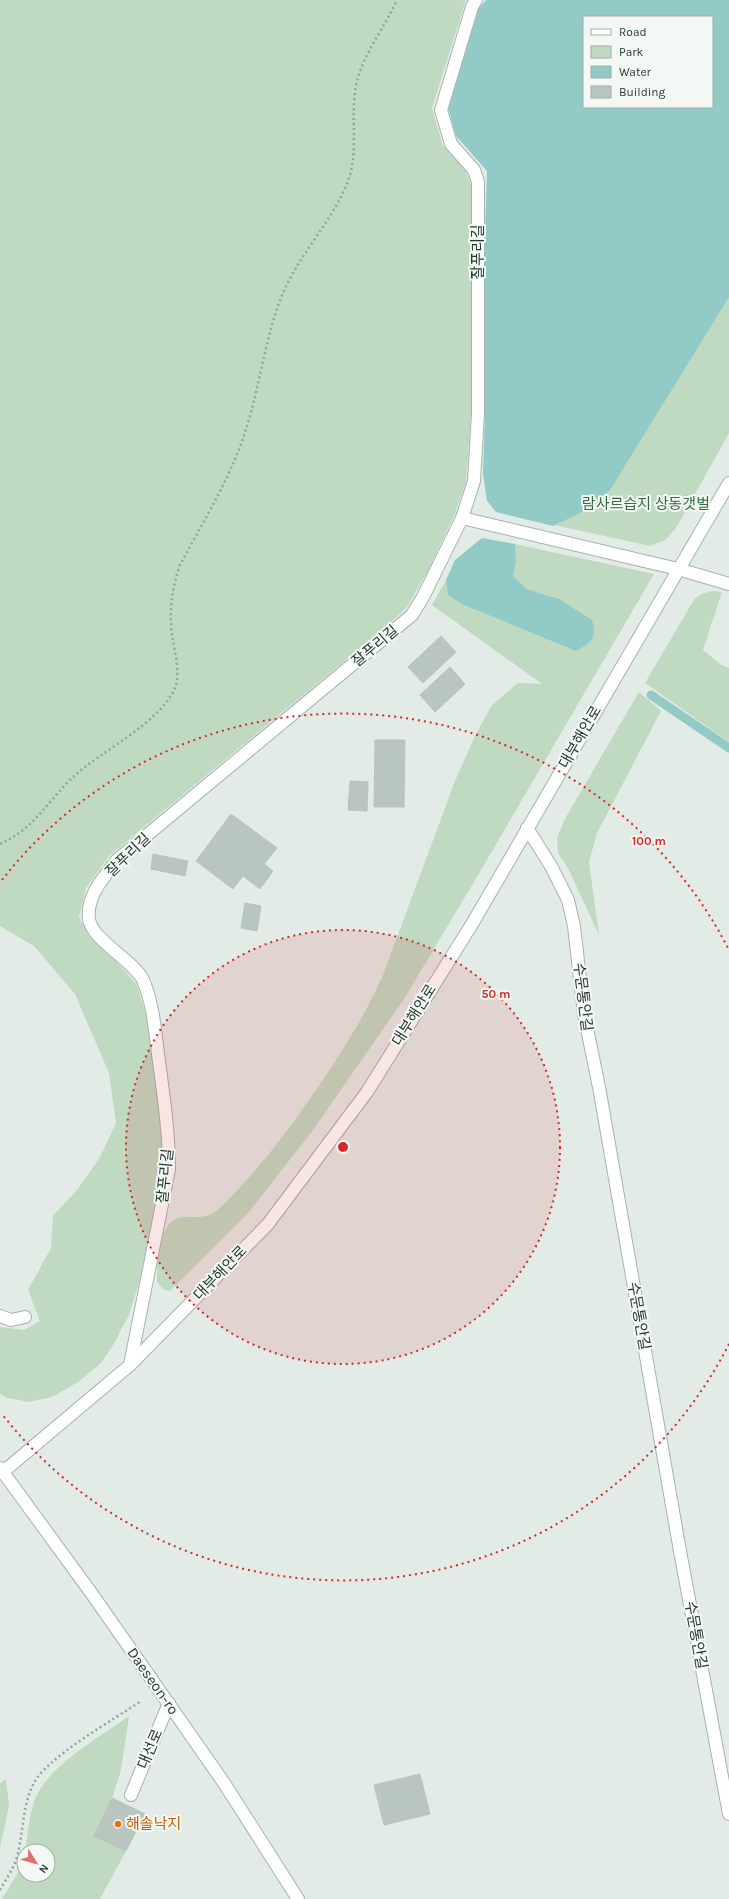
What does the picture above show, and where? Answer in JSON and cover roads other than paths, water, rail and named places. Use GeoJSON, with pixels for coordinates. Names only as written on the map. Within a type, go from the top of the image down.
{"type":"FeatureCollection","features":[{"type":"Feature","properties":{"kind":"street","name":"잘푸리길"},"geometry":{"type":"LineString","coordinates":[[130,1365],[169,1169],[169,1136],[152,1013],[142,978],[95,932],[89,920],[90,905],[97,886],[117,860],[412,615],[424,597],[462,518],[474,481],[478,413],[478,182],[474,170],[451,144],[441,110],[472,7],[476,0]]}},
{"type":"Feature","properties":{"kind":"street","name":"대부해안로"},"geometry":{"type":"LineString","coordinates":[[2,1470],[130,1365],[268,1224],[366,1092],[472,924],[729,483]]}},
{"type":"Feature","properties":{"kind":"street"},"geometry":{"type":"LineString","coordinates":[[462,518],[678,569],[729,584]]}},
{"type":"Feature","properties":{"kind":"street","name":"수문통안길"},"geometry":{"type":"LineString","coordinates":[[527,828],[551,866],[568,900],[574,926],[584,1014],[599,1087],[680,1551],[729,1814]]}},
{"type":"Feature","properties":{"kind":"street"},"geometry":{"type":"LineString","coordinates":[[0,1316],[10,1320],[25,1317]]}},
{"type":"Feature","properties":{"kind":"street","name":"Daeseon-ro"},"geometry":{"type":"LineString","coordinates":[[2,1470],[224,1782],[298,1899]]}},
{"type":"Feature","properties":{"kind":"street","name":"대선로"},"geometry":{"type":"LineString","coordinates":[[131,1795],[169,1703]]}},
{"type":"Feature","properties":{"kind":"water"},"geometry":{"type":"Polygon","coordinates":[[[486,0],[729,0],[729,297],[610,490],[584,511],[553,526],[496,512],[487,501],[483,474],[485,412],[483,294],[487,171],[456,136],[448,107],[479,8],[486,0]]]}},
{"type":"Feature","properties":{"kind":"water"},"geometry":{"type":"Polygon","coordinates":[[[482,538],[515,544],[516,561],[513,576],[527,589],[559,599],[592,620],[594,632],[592,639],[576,651],[462,604],[448,595],[446,580],[455,560],[482,538]]]}},
{"type":"Feature","properties":{"kind":"waterway"},"geometry":{"type":"LineString","coordinates":[[651,695],[729,748]]}},
{"type":"Feature","properties":{"kind":"place","name":"해솔낙지"},"geometry":{"type":"Point","coordinates":[118,1824]}},
{"type":"Feature","properties":{"kind":"park label","name":"람사르습지 상동갯벌"},"geometry":{"type":"Point","coordinates":[646,504]}}]}
